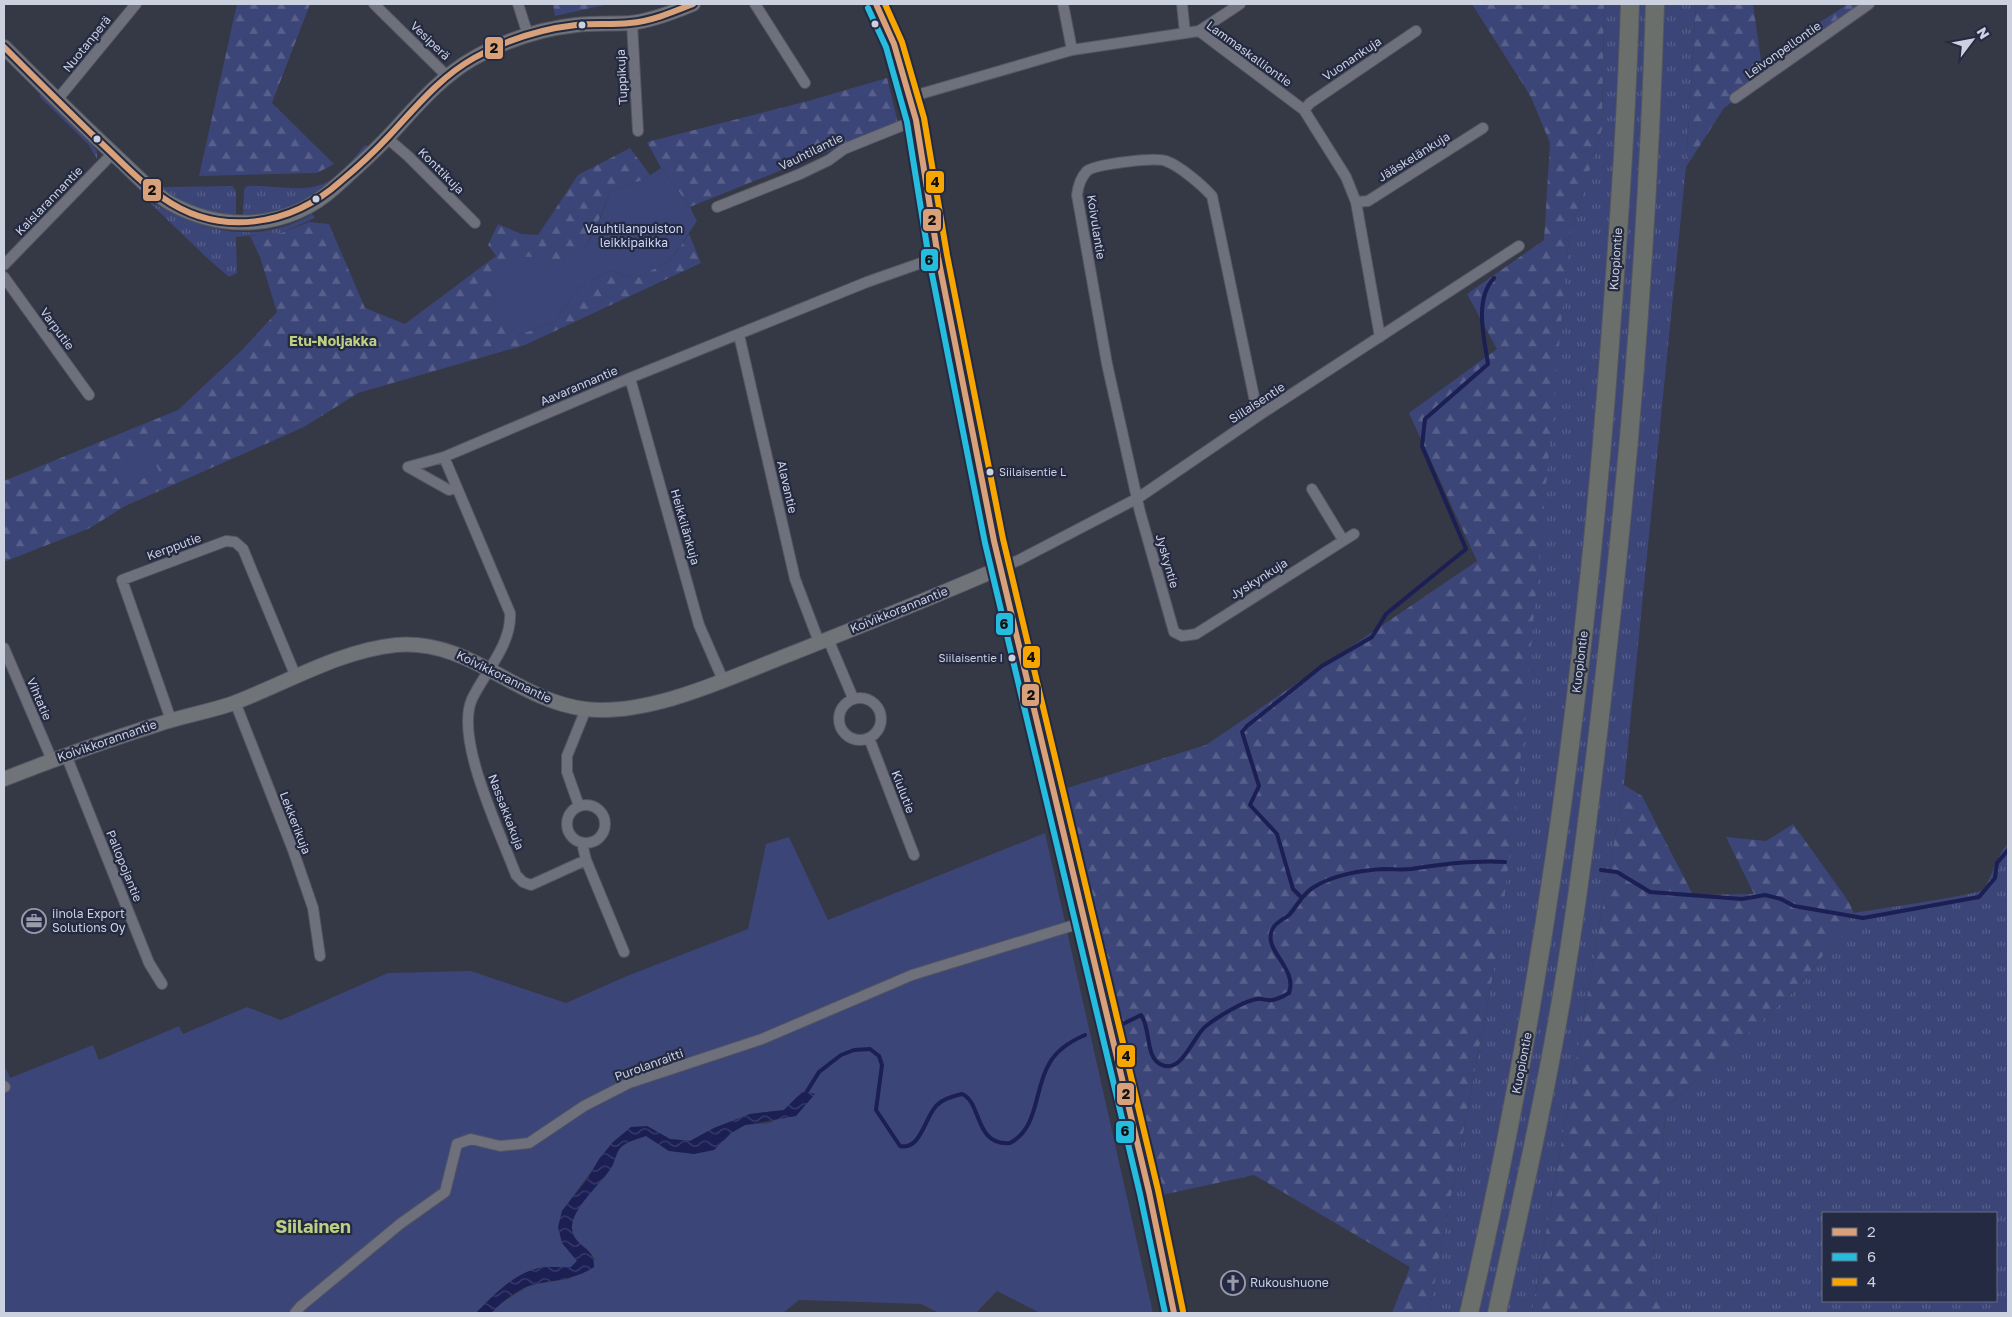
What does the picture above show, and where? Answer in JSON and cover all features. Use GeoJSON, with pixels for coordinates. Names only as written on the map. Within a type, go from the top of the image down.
{"type":"FeatureCollection","features":[{"type":"Feature","properties":{"kind":"highway","name":"Kuopiontie"},"geometry":{"type":"LineString","coordinates":[[1469,1313],[1502,1168],[1535,992],[1566,789],[1595,530],[1615,280],[1630,4]]}},
{"type":"Feature","properties":{"kind":"highway"},"geometry":{"type":"LineString","coordinates":[[1497,1313],[1528,1170],[1562,995],[1592,792],[1620,541],[1641,284],[1655,4]]}},
{"type":"Feature","properties":{"kind":"street","name":"Nuotanperä"},"geometry":{"type":"LineString","coordinates":[[58,100],[136,4]]}},
{"type":"Feature","properties":{"kind":"street","name":"Vesiperä"},"geometry":{"type":"LineString","coordinates":[[374,4],[448,76]]}},
{"type":"Feature","properties":{"kind":"street"},"geometry":{"type":"LineString","coordinates":[[518,4],[528,35]]}},
{"type":"Feature","properties":{"kind":"street"},"geometry":{"type":"LineString","coordinates":[[4,47],[113,153],[168,202],[201,217],[234,223],[252,223],[274,221],[295,214],[316,203],[387,138],[448,76],[486,51],[528,35],[577,25],[632,23],[693,4]]}},
{"type":"Feature","properties":{"kind":"street"},"geometry":{"type":"LineString","coordinates":[[755,4],[805,83]]}},
{"type":"Feature","properties":{"kind":"street"},"geometry":{"type":"LineString","coordinates":[[876,4],[894,44],[916,120],[938,257],[1000,568],[1149,1192],[1174,1313]]}},
{"type":"Feature","properties":{"kind":"street"},"geometry":{"type":"LineString","coordinates":[[1063,4],[1072,50]]}},
{"type":"Feature","properties":{"kind":"street"},"geometry":{"type":"LineString","coordinates":[[1182,4],[1185,33]]}},
{"type":"Feature","properties":{"kind":"street"},"geometry":{"type":"LineString","coordinates":[[1199,31],[1240,4]]}},
{"type":"Feature","properties":{"kind":"street","name":"Leivonpellontie"},"geometry":{"type":"LineString","coordinates":[[1735,98],[1869,4]]}},
{"type":"Feature","properties":{"kind":"street","name":"Tuppikuja"},"geometry":{"type":"LineString","coordinates":[[632,23],[638,131]]}},
{"type":"Feature","properties":{"kind":"street","name":"Lammaskalliontie"},"geometry":{"type":"LineString","coordinates":[[910,97],[1072,50],[1199,31],[1304,110],[1346,177],[1356,202],[1380,336]]}},
{"type":"Feature","properties":{"kind":"street","name":"Vuonankuja"},"geometry":{"type":"LineString","coordinates":[[1304,110],[1310,103],[1416,31]]}},
{"type":"Feature","properties":{"kind":"street","name":"Vauhtilantie"},"geometry":{"type":"LineString","coordinates":[[717,207],[800,174],[829,160],[844,149],[916,120]]}},
{"type":"Feature","properties":{"kind":"street","name":"Jääskelänkuja"},"geometry":{"type":"LineString","coordinates":[[1356,202],[1368,201],[1483,128]]}},
{"type":"Feature","properties":{"kind":"street","name":"Konttikuja"},"geometry":{"type":"LineString","coordinates":[[387,138],[426,173],[475,223]]}},
{"type":"Feature","properties":{"kind":"street","name":"Kaislarannantie"},"geometry":{"type":"LineString","coordinates":[[4,265],[113,153]]}},
{"type":"Feature","properties":{"kind":"street","name":"Koivulantie"},"geometry":{"type":"LineString","coordinates":[[1138,498],[1108,364],[1076,195],[1078,186],[1087,171],[1096,166],[1152,160],[1166,161],[1203,186],[1212,196],[1258,416]]}},
{"type":"Feature","properties":{"kind":"street","name":"Siilaisentie"},"geometry":{"type":"LineString","coordinates":[[1000,568],[1138,498],[1258,416],[1520,246]]}},
{"type":"Feature","properties":{"kind":"street","name":"Aavarannantie"},"geometry":{"type":"LineString","coordinates":[[457,488],[449,490],[408,468],[444,457],[630,378],[867,282],[938,257]]}},
{"type":"Feature","properties":{"kind":"street","name":"Varputie"},"geometry":{"type":"LineString","coordinates":[[4,277],[89,395]]}},
{"type":"Feature","properties":{"kind":"street","name":"Alavantie"},"geometry":{"type":"LineString","coordinates":[[739,335],[795,579],[824,641]]}},
{"type":"Feature","properties":{"kind":"street","name":"Heikkilänkuja"},"geometry":{"type":"LineString","coordinates":[[630,378],[699,625],[723,680]]}},
{"type":"Feature","properties":{"kind":"street"},"geometry":{"type":"LineString","coordinates":[[444,457],[510,613],[511,623],[490,668]]}},
{"type":"Feature","properties":{"kind":"street"},"geometry":{"type":"LineString","coordinates":[[1312,489],[1344,540]]}},
{"type":"Feature","properties":{"kind":"street","name":"Jyskyntie"},"geometry":{"type":"LineString","coordinates":[[1138,498],[1140,512],[1174,632]]}},
{"type":"Feature","properties":{"kind":"street","name":"Jyskynkuja"},"geometry":{"type":"LineString","coordinates":[[1174,632],[1182,636],[1196,634],[1354,534]]}},
{"type":"Feature","properties":{"kind":"street","name":"Kerpputie"},"geometry":{"type":"LineString","coordinates":[[171,720],[122,580],[226,541],[235,542],[243,550],[296,677]]}},
{"type":"Feature","properties":{"kind":"street","name":"Koivikkorannantie"},"geometry":{"type":"LineString","coordinates":[[4,779],[66,755],[171,720],[203,714],[356,652],[395,645],[421,645],[444,649],[490,668],[538,695],[564,705],[586,710],[649,706],[824,641],[1000,568]]}},
{"type":"Feature","properties":{"kind":"street"},"geometry":{"type":"LineString","coordinates":[[824,641],[853,698]]}},
{"type":"Feature","properties":{"kind":"street","name":"Vihtatie"},"geometry":{"type":"LineString","coordinates":[[4,648],[52,760]]}},
{"type":"Feature","properties":{"kind":"street","name":"Nassakkakuja"},"geometry":{"type":"LineString","coordinates":[[490,668],[472,701],[469,712],[471,756],[516,875],[523,882],[531,885],[586,860]]}},
{"type":"Feature","properties":{"kind":"street"},"geometry":{"type":"LineString","coordinates":[[853,698],[871,700],[880,712],[879,728],[869,738],[857,740],[849,737],[841,728],[839,721],[841,708],[853,698]]}},
{"type":"Feature","properties":{"kind":"street","name":"Lekkerikuja"},"geometry":{"type":"LineString","coordinates":[[235,702],[293,850],[310,899],[320,956]]}},
{"type":"Feature","properties":{"kind":"street"},"geometry":{"type":"LineString","coordinates":[[579,806],[567,772],[567,756],[586,710]]}},
{"type":"Feature","properties":{"kind":"street","name":"Kiulutie"},"geometry":{"type":"LineString","coordinates":[[869,738],[914,855]]}},
{"type":"Feature","properties":{"kind":"street","name":"Pallopojantie"},"geometry":{"type":"LineString","coordinates":[[66,755],[149,963],[162,984]]}},
{"type":"Feature","properties":{"kind":"street"},"geometry":{"type":"LineString","coordinates":[[579,806],[593,806],[603,816],[605,822],[601,836],[590,843],[582,843],[576,840],[567,829],[569,815],[579,806]]}},
{"type":"Feature","properties":{"kind":"street"},"geometry":{"type":"LineString","coordinates":[[582,843],[586,860],[624,952]]}},
{"type":"Feature","properties":{"kind":"street","name":"Purolanraitti"},"geometry":{"type":"LineString","coordinates":[[295,1313],[400,1224],[445,1192],[456,1144],[471,1139],[500,1146],[529,1143],[584,1106],[629,1083],[762,1039],[912,975],[1084,922]]}},
{"type":"Feature","properties":{"kind":"green space"},"geometry":{"type":"Polygon","coordinates":[[[237,4],[310,4],[272,103],[334,164],[317,173],[199,176],[237,4]]]}},
{"type":"Feature","properties":{"kind":"green space"},"geometry":{"type":"Polygon","coordinates":[[[553,4],[609,4],[555,16],[553,4]]]}},
{"type":"Feature","properties":{"kind":"green space"},"geometry":{"type":"Polygon","coordinates":[[[1472,4],[1604,4],[1602,129],[1569,238],[1517,797],[1498,948],[1429,1313],[1392,1313],[1410,1267],[1254,1175],[1157,1196],[1064,789],[1206,745],[1477,561],[1409,413],[1497,349],[1467,294],[1544,240],[1550,143],[1531,97],[1472,4]]]}},
{"type":"Feature","properties":{"kind":"green space"},"geometry":{"type":"Polygon","coordinates":[[[1604,4],[1696,4],[1686,167],[1624,785],[1532,1313],[1429,1313],[1498,948],[1569,238],[1602,129],[1604,4]]]}},
{"type":"Feature","properties":{"kind":"green space"},"geometry":{"type":"Polygon","coordinates":[[[1696,4],[1753,4],[1761,60],[1848,4],[1869,4],[1724,108],[1686,167],[1696,4]]]}},
{"type":"Feature","properties":{"kind":"green space"},"geometry":{"type":"Polygon","coordinates":[[[887,78],[898,123],[690,207],[661,168],[647,142],[808,101],[887,78]]]}},
{"type":"Feature","properties":{"kind":"green space"},"geometry":{"type":"Polygon","coordinates":[[[41,93],[92,143],[97,151],[97,159],[88,144],[39,96],[41,93]]]}},
{"type":"Feature","properties":{"kind":"green space"},"geometry":{"type":"Polygon","coordinates":[[[365,145],[369,147],[337,179],[312,198],[278,215],[243,215],[244,190],[247,186],[302,188],[323,184],[341,172],[365,145]]]}},
{"type":"Feature","properties":{"kind":"green space"},"geometry":{"type":"Polygon","coordinates":[[[630,148],[650,175],[643,180],[610,191],[591,238],[579,253],[572,258],[563,261],[552,261],[533,257],[518,335],[554,322],[579,288],[610,270],[634,279],[671,260],[689,234],[701,263],[525,345],[358,393],[304,427],[125,506],[90,528],[4,562],[4,481],[178,410],[241,351],[277,312],[260,257],[250,236],[281,233],[309,222],[329,224],[365,308],[405,324],[496,256],[488,245],[498,224],[521,234],[538,235],[578,175],[630,148]]]}},
{"type":"Feature","properties":{"kind":"green space"},"geometry":{"type":"Polygon","coordinates":[[[136,168],[157,184],[165,187],[232,186],[236,191],[236,214],[220,215],[177,202],[136,168]]]}},
{"type":"Feature","properties":{"kind":"green space","name":"Vauhtilanpuiston leikkipaikka"},"geometry":{"type":"Polygon","coordinates":[[[661,168],[690,207],[697,221],[671,260],[634,279],[610,270],[579,288],[554,322],[518,335],[491,307],[495,274],[510,261],[523,257],[560,261],[569,259],[589,241],[596,229],[610,191],[643,180],[661,168]]]}},
{"type":"Feature","properties":{"kind":"green space"},"geometry":{"type":"Polygon","coordinates":[[[147,200],[188,220],[228,231],[270,230],[291,224],[312,214],[315,218],[281,233],[236,237],[237,273],[229,277],[147,200]]]}},
{"type":"Feature","properties":{"kind":"green space"},"geometry":{"type":"Polygon","coordinates":[[[148,450],[159,471],[122,489],[111,468],[148,450]]]}},
{"type":"Feature","properties":{"kind":"green space"},"geometry":{"type":"Polygon","coordinates":[[[1624,785],[1642,796],[1693,895],[1754,894],[1726,837],[1766,841],[1793,824],[1847,899],[1854,913],[1801,985],[1666,1108],[1651,1283],[1664,1313],[1532,1313],[1624,785]]]}},
{"type":"Feature","properties":{"kind":"green space"},"geometry":{"type":"Polygon","coordinates":[[[1045,833],[1153,1313],[1040,1313],[997,1291],[976,1313],[939,1313],[921,1304],[799,1300],[783,1313],[491,1313],[501,1303],[530,1285],[568,1279],[595,1259],[575,1238],[572,1229],[573,1220],[581,1204],[611,1168],[621,1147],[633,1140],[646,1136],[669,1151],[714,1150],[731,1133],[745,1125],[770,1123],[815,1094],[802,1092],[784,1110],[750,1114],[714,1128],[690,1141],[670,1139],[647,1126],[613,1142],[562,1211],[577,1261],[571,1267],[539,1268],[521,1275],[504,1286],[476,1313],[4,1313],[4,1065],[10,1078],[93,1045],[99,1060],[179,1026],[183,1034],[247,1007],[281,1020],[388,973],[471,971],[566,1003],[627,976],[748,929],[766,844],[789,837],[828,920],[1045,833]]]}},
{"type":"Feature","properties":{"kind":"green space"},"geometry":{"type":"Polygon","coordinates":[[[2008,844],[2008,1313],[1664,1313],[1651,1283],[1666,1108],[1801,985],[1854,913],[1943,899],[1982,890],[2008,844]]]}},
{"type":"Feature","properties":{"kind":"water"},"geometry":{"type":"Polygon","coordinates":[[[802,1092],[815,1094],[796,1116],[745,1125],[731,1133],[714,1150],[694,1154],[669,1151],[646,1136],[633,1140],[621,1147],[611,1168],[587,1197],[573,1222],[572,1229],[576,1240],[591,1255],[594,1267],[579,1275],[526,1287],[510,1297],[491,1313],[476,1313],[504,1286],[521,1275],[539,1268],[571,1267],[577,1261],[562,1243],[558,1227],[562,1211],[588,1178],[599,1159],[613,1142],[631,1127],[647,1126],[670,1139],[690,1141],[714,1128],[750,1114],[784,1110],[802,1092]]]}},
{"type":"Feature","properties":{"kind":"waterway"},"geometry":{"type":"LineString","coordinates":[[1301,897],[1293,889],[1277,834],[1250,805],[1259,786],[1242,732],[1322,666],[1372,637],[1386,614],[1466,549],[1422,446],[1425,419],[1488,364],[1482,308],[1484,297],[1494,278]]}},
{"type":"Feature","properties":{"kind":"waterway"},"geometry":{"type":"LineString","coordinates":[[1601,870],[1617,872],[1650,892],[1742,899],[1765,895],[1781,899],[1794,906],[1863,918],[1979,897],[1995,878],[1997,863],[2008,850]]}},
{"type":"Feature","properties":{"kind":"waterway"},"geometry":{"type":"LineString","coordinates":[[1121,1025],[1141,1015],[1155,1060],[1160,1064],[1174,1065],[1186,1054],[1201,1031],[1223,1014],[1251,1000],[1273,1000],[1289,993],[1289,976],[1272,945],[1272,930],[1277,923],[1289,915],[1303,896],[1314,887],[1339,876],[1366,871],[1408,869],[1470,862],[1505,862]]}},
{"type":"Feature","properties":{"kind":"waterway"},"geometry":{"type":"LineString","coordinates":[[804,1096],[819,1072],[841,1055],[854,1050],[870,1049],[879,1056],[882,1065],[876,1110],[900,1146],[907,1146],[918,1138],[933,1110],[939,1103],[962,1094],[973,1105],[984,1131],[990,1138],[998,1142],[1010,1143],[1026,1128],[1035,1107],[1044,1074],[1052,1059],[1064,1047],[1085,1035]]}},
{"type":"Feature","properties":{"kind":"transit line","name":"2"},"geometry":{"type":"LineString","coordinates":[[4,47],[129,170],[163,198],[185,211],[208,219],[231,222],[255,221],[278,217],[300,208],[321,196],[372,154],[439,83],[474,58],[486,52],[524,36],[550,29],[583,24],[638,22],[662,16],[693,4]]}},
{"type":"Feature","properties":{"kind":"transit line","name":"2"},"geometry":{"type":"LineString","coordinates":[[876,4],[894,44],[916,120],[938,257],[994,541],[1149,1192],[1174,1313]]}},
{"type":"Feature","properties":{"kind":"transit line","name":"4"},"geometry":{"type":"LineString","coordinates":[[885,4],[902,42],[924,118],[947,255],[1003,539],[1158,1190],[1183,1311]]}},
{"type":"Feature","properties":{"kind":"transit line","name":"6"},"geometry":{"type":"LineString","coordinates":[[868,8],[886,47],[907,122],[929,259],[985,543],[1140,1194],[1165,1313]]}},
{"type":"Feature","properties":{"kind":"place","name":"Siilaisentie L"},"geometry":{"type":"Point","coordinates":[990,472]}},
{"type":"Feature","properties":{"kind":"place","name":"Siilaisentie I"},"geometry":{"type":"Point","coordinates":[1012,658]}},
{"type":"Feature","properties":{"kind":"place","name":"iinola Export Solutions Oy"},"geometry":{"type":"Point","coordinates":[34,921]}},
{"type":"Feature","properties":{"kind":"place","name":"Rukoushuone"},"geometry":{"type":"Point","coordinates":[1233,1283]}},
{"type":"Feature","properties":{"kind":"district","name":"Etu-Noljakka"},"geometry":{"type":"Point","coordinates":[333,341]}},
{"type":"Feature","properties":{"kind":"district","name":"Siilainen"},"geometry":{"type":"Point","coordinates":[313,1227]}}]}
